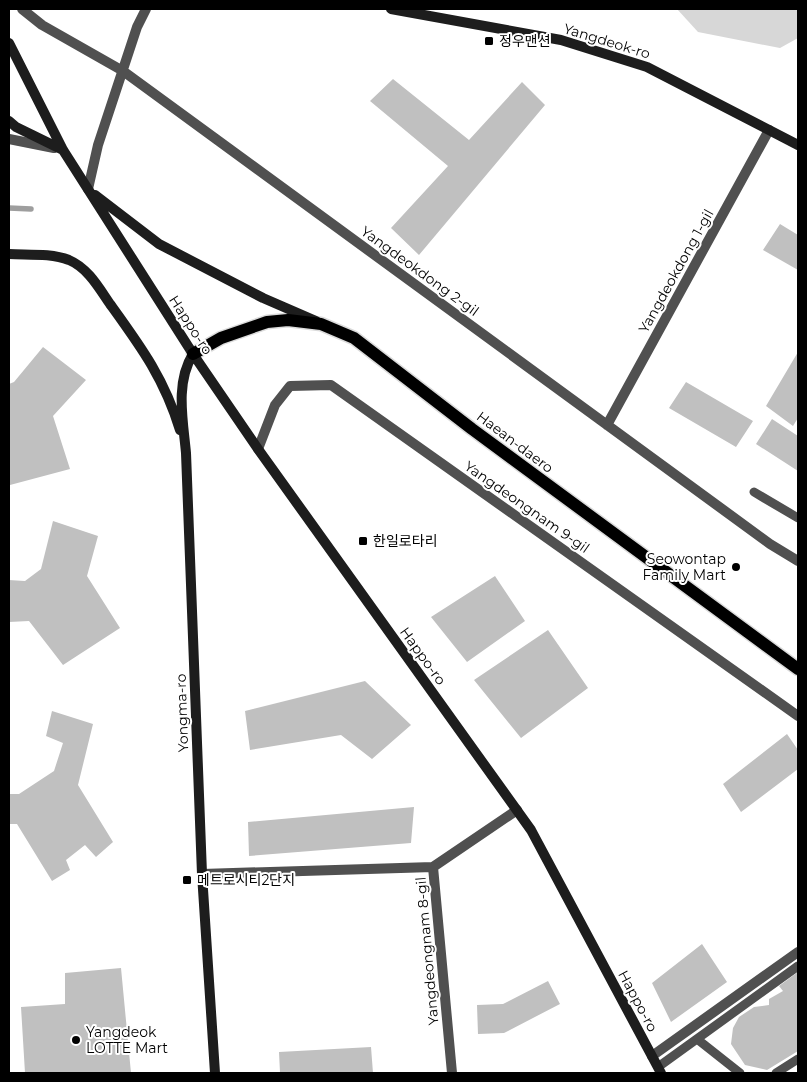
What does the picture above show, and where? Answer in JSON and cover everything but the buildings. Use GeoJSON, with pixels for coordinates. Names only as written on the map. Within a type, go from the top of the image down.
{"type":"FeatureCollection","features":[{"type":"Feature","properties":{"kind":"main road","name":"Yangdeok-ro"},"geometry":{"type":"LineString","coordinates":[[391,9],[561,40],[648,67],[798,145]]}},
{"type":"Feature","properties":{"kind":"main road","name":"Happo-ro"},"geometry":{"type":"LineString","coordinates":[[9,44],[62,150],[193,354],[258,449],[536,838],[660,1070]]}},
{"type":"Feature","properties":{"kind":"main road"},"geometry":{"type":"LineString","coordinates":[[9,122],[62,150]]}},
{"type":"Feature","properties":{"kind":"main road"},"geometry":{"type":"LineString","coordinates":[[88,189],[160,244],[263,298],[331,328]]}},
{"type":"Feature","properties":{"kind":"main road"},"geometry":{"type":"LineString","coordinates":[[9,254],[60,258],[74,263],[89,275],[144,351],[156,371],[175,415],[186,453]]}},
{"type":"Feature","properties":{"kind":"main road","name":"Haean-daero"},"geometry":{"type":"LineString","coordinates":[[193,354],[204,346],[233,333],[267,322],[297,321],[321,324],[354,338],[472,429],[798,669]]}},
{"type":"Feature","properties":{"kind":"main road","name":"Yongma-ro"},"geometry":{"type":"LineString","coordinates":[[193,354],[187,365],[182,385],[202,874],[215,1073]]}},
{"type":"Feature","properties":{"kind":"street","name":"Yangdeokdong 2-gil"},"geometry":{"type":"LineString","coordinates":[[22,9],[42,26],[123,70],[770,544],[798,561]]}},
{"type":"Feature","properties":{"kind":"street"},"geometry":{"type":"LineString","coordinates":[[88,189],[98,145],[137,27],[146,9]]}},
{"type":"Feature","properties":{"kind":"street","name":"Yangdeokdong 1-gil"},"geometry":{"type":"LineString","coordinates":[[607,425],[769,130]]}},
{"type":"Feature","properties":{"kind":"street"},"geometry":{"type":"LineString","coordinates":[[9,139],[62,150]]}},
{"type":"Feature","properties":{"kind":"street","name":"Yangdeongnam 9-gil"},"geometry":{"type":"LineString","coordinates":[[258,449],[275,404],[290,386],[331,385],[798,716]]}},
{"type":"Feature","properties":{"kind":"street","name":"Yangdeongnam 8-gil"},"geometry":{"type":"LineString","coordinates":[[452,1073],[433,867],[517,810]]}},
{"type":"Feature","properties":{"kind":"street"},"geometry":{"type":"LineString","coordinates":[[202,874],[433,867]]}},
{"type":"Feature","properties":{"kind":"street"},"geometry":{"type":"LineString","coordinates":[[652,1056],[798,952]]}},
{"type":"Feature","properties":{"kind":"lane"},"geometry":{"type":"LineString","coordinates":[[754,492],[798,518]]}},
{"type":"Feature","properties":{"kind":"lane"},"geometry":{"type":"LineString","coordinates":[[660,1070],[697,1039],[798,966]]}},
{"type":"Feature","properties":{"kind":"lane"},"geometry":{"type":"LineString","coordinates":[[697,1039],[740,1073]]}},
{"type":"Feature","properties":{"kind":"lane"},"geometry":{"type":"LineString","coordinates":[[776,1073],[798,1058]]}},
{"type":"Feature","properties":{"kind":"shaded area"},"geometry":{"type":"Polygon","coordinates":[[[677,9],[798,9],[798,38],[780,48],[698,32],[677,9]]]}},
{"type":"Feature","properties":{"kind":"waterway"},"geometry":{"type":"LineString","coordinates":[[9,208],[31,209]]}},
{"type":"Feature","properties":{"kind":"place","name":"정우맨션"},"geometry":{"type":"Point","coordinates":[489,41]}},
{"type":"Feature","properties":{"kind":"place","name":"한일로타리"},"geometry":{"type":"Point","coordinates":[363,541]}},
{"type":"Feature","properties":{"kind":"place","name":"Seowontap Family Mart"},"geometry":{"type":"Point","coordinates":[736,567]}},
{"type":"Feature","properties":{"kind":"place","name":"메트로시티2단지"},"geometry":{"type":"Point","coordinates":[187,880]}},
{"type":"Feature","properties":{"kind":"place","name":"Yangdeok LOTTE Mart"},"geometry":{"type":"Point","coordinates":[76,1040]}}]}
